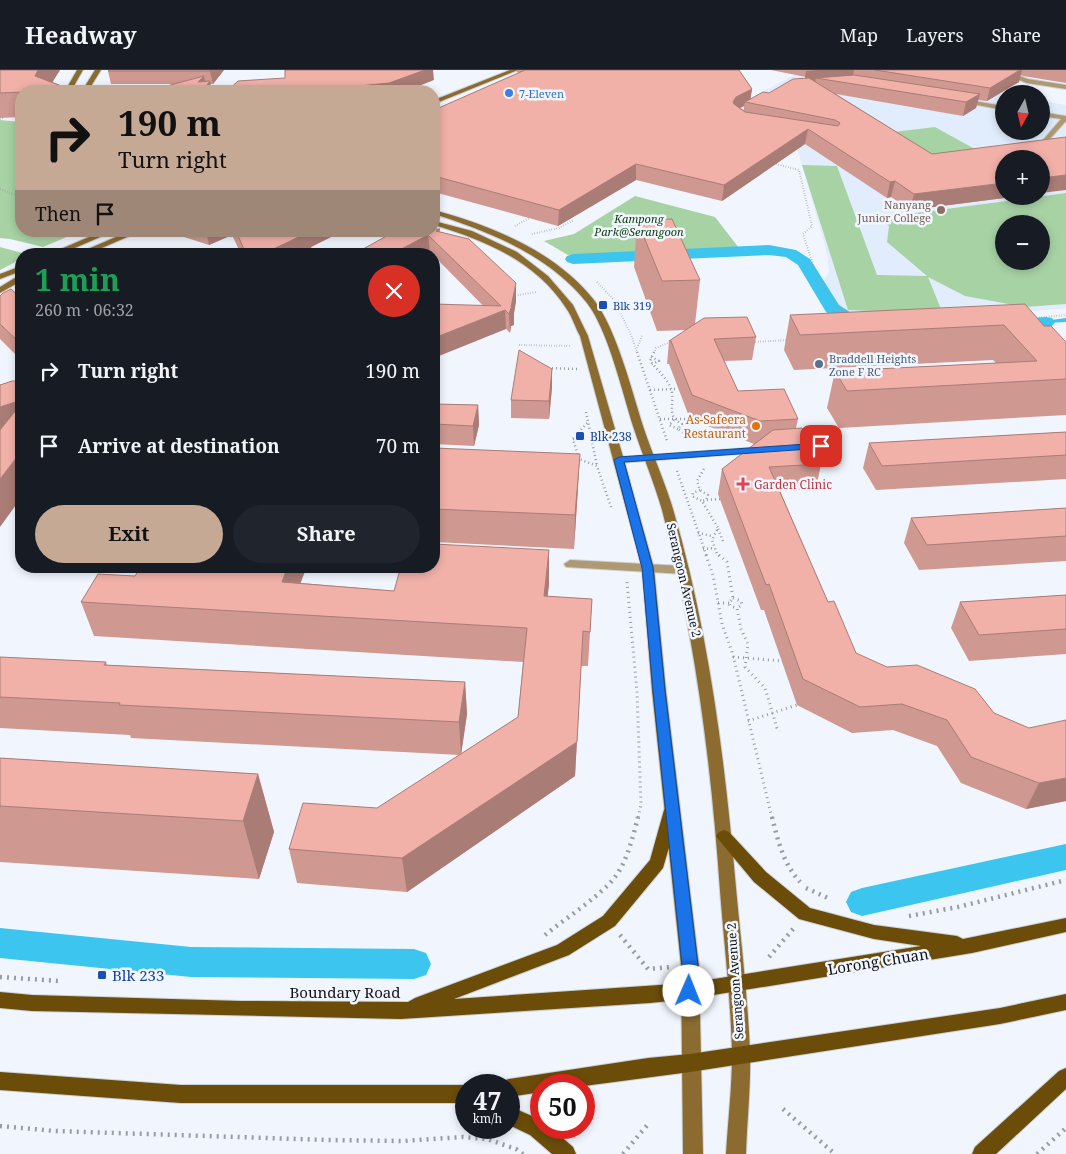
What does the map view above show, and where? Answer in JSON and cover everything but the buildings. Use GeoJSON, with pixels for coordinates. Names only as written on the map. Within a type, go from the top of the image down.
{"type":"FeatureCollection","features":[{"type":"Feature","properties":{"kind":"main road"},"geometry":{"type":"LineString","coordinates":[[71,85],[80,70]]}},
{"type":"Feature","properties":{"kind":"main road"},"geometry":{"type":"LineString","coordinates":[[89,85],[98,70]]}},
{"type":"Feature","properties":{"kind":"main road"},"geometry":{"type":"LineString","coordinates":[[440,100],[516,70]]}},
{"type":"Feature","properties":{"kind":"main road","name":"Serangoon Avenue 2"},"geometry":{"type":"LineString","coordinates":[[440,214],[478,226],[528,250],[560,272],[588,298],[598,311],[605,325],[648,457],[667,508],[695,624],[724,836],[741,1054]]}},
{"type":"Feature","properties":{"kind":"main road"},"geometry":{"type":"LineString","coordinates":[[440,225],[469,233],[514,254],[545,278],[570,307],[584,336],[619,460],[648,568],[672,810],[689,956],[693,1154]]}},
{"type":"Feature","properties":{"kind":"main road"},"geometry":{"type":"LineString","coordinates":[[68,248],[95,237]]}},
{"type":"Feature","properties":{"kind":"main road"},"geometry":{"type":"LineString","coordinates":[[95,248],[122,237]]}},
{"type":"Feature","properties":{"kind":"main road"},"geometry":{"type":"LineString","coordinates":[[0,277],[15,271]]}},
{"type":"Feature","properties":{"kind":"main road"},"geometry":{"type":"LineString","coordinates":[[0,290],[15,281]]}},
{"type":"Feature","properties":{"kind":"main road"},"geometry":{"type":"LineString","coordinates":[[401,1011],[563,950],[609,922],[657,863],[672,810]]}},
{"type":"Feature","properties":{"kind":"main road"},"geometry":{"type":"LineString","coordinates":[[724,836],[760,876],[805,914],[874,932],[972,945]]}},
{"type":"Feature","properties":{"kind":"main road","name":"Lorong Chuan"},"geometry":{"type":"LineString","coordinates":[[689,991],[972,945],[1066,925]]}},
{"type":"Feature","properties":{"kind":"main road","name":"Boundary Road"},"geometry":{"type":"LineString","coordinates":[[0,1000],[32,1003],[241,1009],[401,1011],[689,991]]}},
{"type":"Feature","properties":{"kind":"main road"},"geometry":{"type":"LineString","coordinates":[[520,1086],[648,1067],[690,1063],[1000,1016],[1066,1002]]}},
{"type":"Feature","properties":{"kind":"main road"},"geometry":{"type":"LineString","coordinates":[[736,1154],[741,1054]]}},
{"type":"Feature","properties":{"kind":"main road"},"geometry":{"type":"LineString","coordinates":[[982,1154],[1066,1077]]}},
{"type":"Feature","properties":{"kind":"main road"},"geometry":{"type":"LineString","coordinates":[[0,1081],[181,1094],[455,1095]]}},
{"type":"Feature","properties":{"kind":"main road"},"geometry":{"type":"LineString","coordinates":[[520,1120],[538,1128],[566,1154]]}},
{"type":"Feature","properties":{"kind":"lane"},"geometry":{"type":"LineString","coordinates":[[1004,71],[1020,80],[1066,87]]}},
{"type":"Feature","properties":{"kind":"lane"},"geometry":{"type":"LineString","coordinates":[[957,100],[995,106]]}},
{"type":"Feature","properties":{"kind":"lane"},"geometry":{"type":"LineString","coordinates":[[1050,115],[1066,118]]}},
{"type":"Feature","properties":{"kind":"lane"},"geometry":{"type":"LineString","coordinates":[[1028,150],[1038,149],[1066,118]]}},
{"type":"Feature","properties":{"kind":"lane"},"geometry":{"type":"LineString","coordinates":[[619,460],[821,446]]}},
{"type":"Feature","properties":{"kind":"lane"},"geometry":{"type":"LineString","coordinates":[[570,564],[683,570]]}},
{"type":"Feature","properties":{"kind":"path"},"geometry":{"type":"LineString","coordinates":[[776,164],[799,170],[812,226],[803,234],[820,284],[833,304],[853,317]]}},
{"type":"Feature","properties":{"kind":"path"},"geometry":{"type":"LineString","coordinates":[[0,189],[15,195]]}},
{"type":"Feature","properties":{"kind":"path"},"geometry":{"type":"LineString","coordinates":[[512,228],[529,218]]}},
{"type":"Feature","properties":{"kind":"path"},"geometry":{"type":"LineString","coordinates":[[526,235],[559,228],[574,220]]}},
{"type":"Feature","properties":{"kind":"path"},"geometry":{"type":"LineString","coordinates":[[510,297],[542,290]]}},
{"type":"Feature","properties":{"kind":"path"},"geometry":{"type":"LineString","coordinates":[[1028,318],[1066,315]]}},
{"type":"Feature","properties":{"kind":"path"},"geometry":{"type":"LineString","coordinates":[[636,349],[642,336]]}},
{"type":"Feature","properties":{"kind":"path"},"geometry":{"type":"LineString","coordinates":[[570,338],[573,352]]}},
{"type":"Feature","properties":{"kind":"path"},"geometry":{"type":"LineString","coordinates":[[745,343],[790,340]]}},
{"type":"Feature","properties":{"kind":"path"},"geometry":{"type":"LineString","coordinates":[[668,343],[656,348],[650,361],[671,389],[674,400],[671,412],[673,419],[682,424],[678,429]]}},
{"type":"Feature","properties":{"kind":"path"},"geometry":{"type":"LineString","coordinates":[[519,345],[572,346]]}},
{"type":"Feature","properties":{"kind":"path"},"geometry":{"type":"LineString","coordinates":[[651,357],[658,359],[658,363]]}},
{"type":"Feature","properties":{"kind":"path"},"geometry":{"type":"LineString","coordinates":[[576,364],[579,376]]}},
{"type":"Feature","properties":{"kind":"path"},"geometry":{"type":"LineString","coordinates":[[652,364],[664,364]]}},
{"type":"Feature","properties":{"kind":"path"},"geometry":{"type":"LineString","coordinates":[[542,368],[578,370]]}},
{"type":"Feature","properties":{"kind":"path"},"geometry":{"type":"LineString","coordinates":[[650,390],[677,389]]}},
{"type":"Feature","properties":{"kind":"path"},"geometry":{"type":"LineString","coordinates":[[585,405],[597,466],[612,512]]}},
{"type":"Feature","properties":{"kind":"path"},"geometry":{"type":"LineString","coordinates":[[660,420],[690,418]]}},
{"type":"Feature","properties":{"kind":"path"},"geometry":{"type":"LineString","coordinates":[[673,419],[669,425],[678,429],[696,443]]}},
{"type":"Feature","properties":{"kind":"path"},"geometry":{"type":"LineString","coordinates":[[573,439],[587,422]]}},
{"type":"Feature","properties":{"kind":"path"},"geometry":{"type":"LineString","coordinates":[[573,439],[590,438]]}},
{"type":"Feature","properties":{"kind":"path"},"geometry":{"type":"LineString","coordinates":[[573,439],[579,459],[597,466]]}},
{"type":"Feature","properties":{"kind":"path"},"geometry":{"type":"LineString","coordinates":[[704,469],[697,481],[700,490],[708,495],[704,500]]}},
{"type":"Feature","properties":{"kind":"path"},"geometry":{"type":"LineString","coordinates":[[700,490],[693,493],[692,496],[695,499],[720,500]]}},
{"type":"Feature","properties":{"kind":"path"},"geometry":{"type":"LineString","coordinates":[[704,500],[723,541]]}},
{"type":"Feature","properties":{"kind":"path"},"geometry":{"type":"LineString","coordinates":[[718,528],[712,540],[718,556],[726,562],[732,598],[729,604]]}},
{"type":"Feature","properties":{"kind":"path"},"geometry":{"type":"LineString","coordinates":[[698,533],[713,536]]}},
{"type":"Feature","properties":{"kind":"path"},"geometry":{"type":"LineString","coordinates":[[703,549],[715,548]]}},
{"type":"Feature","properties":{"kind":"path"},"geometry":{"type":"LineString","coordinates":[[540,939],[609,884],[620,869],[632,842],[641,805],[637,692],[626,568]]}},
{"type":"Feature","properties":{"kind":"path"},"geometry":{"type":"LineString","coordinates":[[718,603],[729,604],[737,608],[742,605],[740,601],[732,598]]}},
{"type":"Feature","properties":{"kind":"path"},"geometry":{"type":"LineString","coordinates":[[737,608],[741,629],[748,644],[744,664],[746,671],[765,688],[777,728],[780,731]]}},
{"type":"Feature","properties":{"kind":"path"},"geometry":{"type":"LineString","coordinates":[[733,657],[782,661]]}},
{"type":"Feature","properties":{"kind":"path"},"geometry":{"type":"LineString","coordinates":[[748,721],[797,705]]}},
{"type":"Feature","properties":{"kind":"path"},"geometry":{"type":"LineString","coordinates":[[905,917],[958,907],[1066,880]]}},
{"type":"Feature","properties":{"kind":"path"},"geometry":{"type":"LineString","coordinates":[[820,894],[835,901]]}},
{"type":"Feature","properties":{"kind":"path"},"geometry":{"type":"LineString","coordinates":[[0,977],[63,982]]}},
{"type":"Feature","properties":{"kind":"path"},"geometry":{"type":"LineString","coordinates":[[783,1109],[835,1154]]}},
{"type":"Feature","properties":{"kind":"path"},"geometry":{"type":"LineString","coordinates":[[623,1154],[649,1123]]}},
{"type":"Feature","properties":{"kind":"path"},"geometry":{"type":"LineString","coordinates":[[0,1126],[55,1131],[328,1140],[487,1139],[516,1149],[523,1154]]}},
{"type":"Feature","properties":{"kind":"path"},"geometry":{"type":"LineString","coordinates":[[1037,1154],[1066,1128]]}},
{"type":"Feature","properties":{"kind":"shaded area","name":"Nanyang Junior College"},"geometry":{"type":"Polygon","coordinates":[[[803,70],[803,83],[884,76],[995,94],[995,140],[1050,140],[1050,102],[1066,105],[1066,308],[909,323],[856,317],[835,303],[822,283],[829,272],[827,253],[797,148],[687,133],[803,70]]]}},
{"type":"Feature","properties":{"kind":"green space"},"geometry":{"type":"Polygon","coordinates":[[[0,120],[15,121],[15,237],[67,237],[43,247],[0,238],[0,120]]]}},
{"type":"Feature","properties":{"kind":"green space"},"geometry":{"type":"Polygon","coordinates":[[[935,127],[982,153],[933,159],[877,134],[935,127]]]}},
{"type":"Feature","properties":{"kind":"green space"},"geometry":{"type":"Polygon","coordinates":[[[802,165],[837,166],[877,275],[927,276],[887,242],[889,226],[878,218],[995,202],[995,205],[1050,205],[1050,195],[1066,193],[1066,304],[1025,307],[965,296],[928,277],[943,314],[848,310],[802,165]]]}},
{"type":"Feature","properties":{"kind":"green space","name":"Kampong Park@Serangoon"},"geometry":{"type":"Polygon","coordinates":[[[635,196],[715,217],[739,248],[568,255],[544,241],[574,234],[635,196]]]}},
{"type":"Feature","properties":{"kind":"green space"},"geometry":{"type":"Polygon","coordinates":[[[0,247],[15,251],[15,262],[0,270],[0,247]]]}},
{"type":"Feature","properties":{"kind":"waterway"},"geometry":{"type":"LineString","coordinates":[[573,259],[769,250],[790,253],[804,262],[832,308],[847,318],[871,324]]}},
{"type":"Feature","properties":{"kind":"waterway"},"geometry":{"type":"LineString","coordinates":[[1038,330],[1038,327],[1046,322],[1066,320]]}},
{"type":"Feature","properties":{"kind":"waterway"},"geometry":{"type":"LineString","coordinates":[[1008,324],[1046,322]]}},
{"type":"Feature","properties":{"kind":"waterway"},"geometry":{"type":"LineString","coordinates":[[862,902],[1066,857]]}},
{"type":"Feature","properties":{"kind":"waterway"},"geometry":{"type":"LineString","coordinates":[[0,943],[191,962],[414,964]]}},
{"type":"Feature","properties":{"kind":"place","name":"7-Eleven"},"geometry":{"type":"Point","coordinates":[509,93]}},
{"type":"Feature","properties":{"kind":"place","name":"Nanyang Junior College"},"geometry":{"type":"Point","coordinates":[941,210]}},
{"type":"Feature","properties":{"kind":"place","name":"Blk 319"},"geometry":{"type":"Point","coordinates":[603,305]}},
{"type":"Feature","properties":{"kind":"place","name":"Braddell Heights Zone F RC"},"geometry":{"type":"Point","coordinates":[819,364]}},
{"type":"Feature","properties":{"kind":"place","name":"As-Safeera Restaurant"},"geometry":{"type":"Point","coordinates":[756,426]}},
{"type":"Feature","properties":{"kind":"place","name":"Blk 238"},"geometry":{"type":"Point","coordinates":[580,436]}},
{"type":"Feature","properties":{"kind":"place","name":"Garden Clinic"},"geometry":{"type":"Point","coordinates":[743,484]}},
{"type":"Feature","properties":{"kind":"place","name":"Blk 233"},"geometry":{"type":"Point","coordinates":[102,975]}},
{"type":"Feature","properties":{"kind":"route"},"geometry":{"type":"LineString","coordinates":[[689,991],[690,966],[659,691],[648,568],[619,460],[821,446]]}}]}
